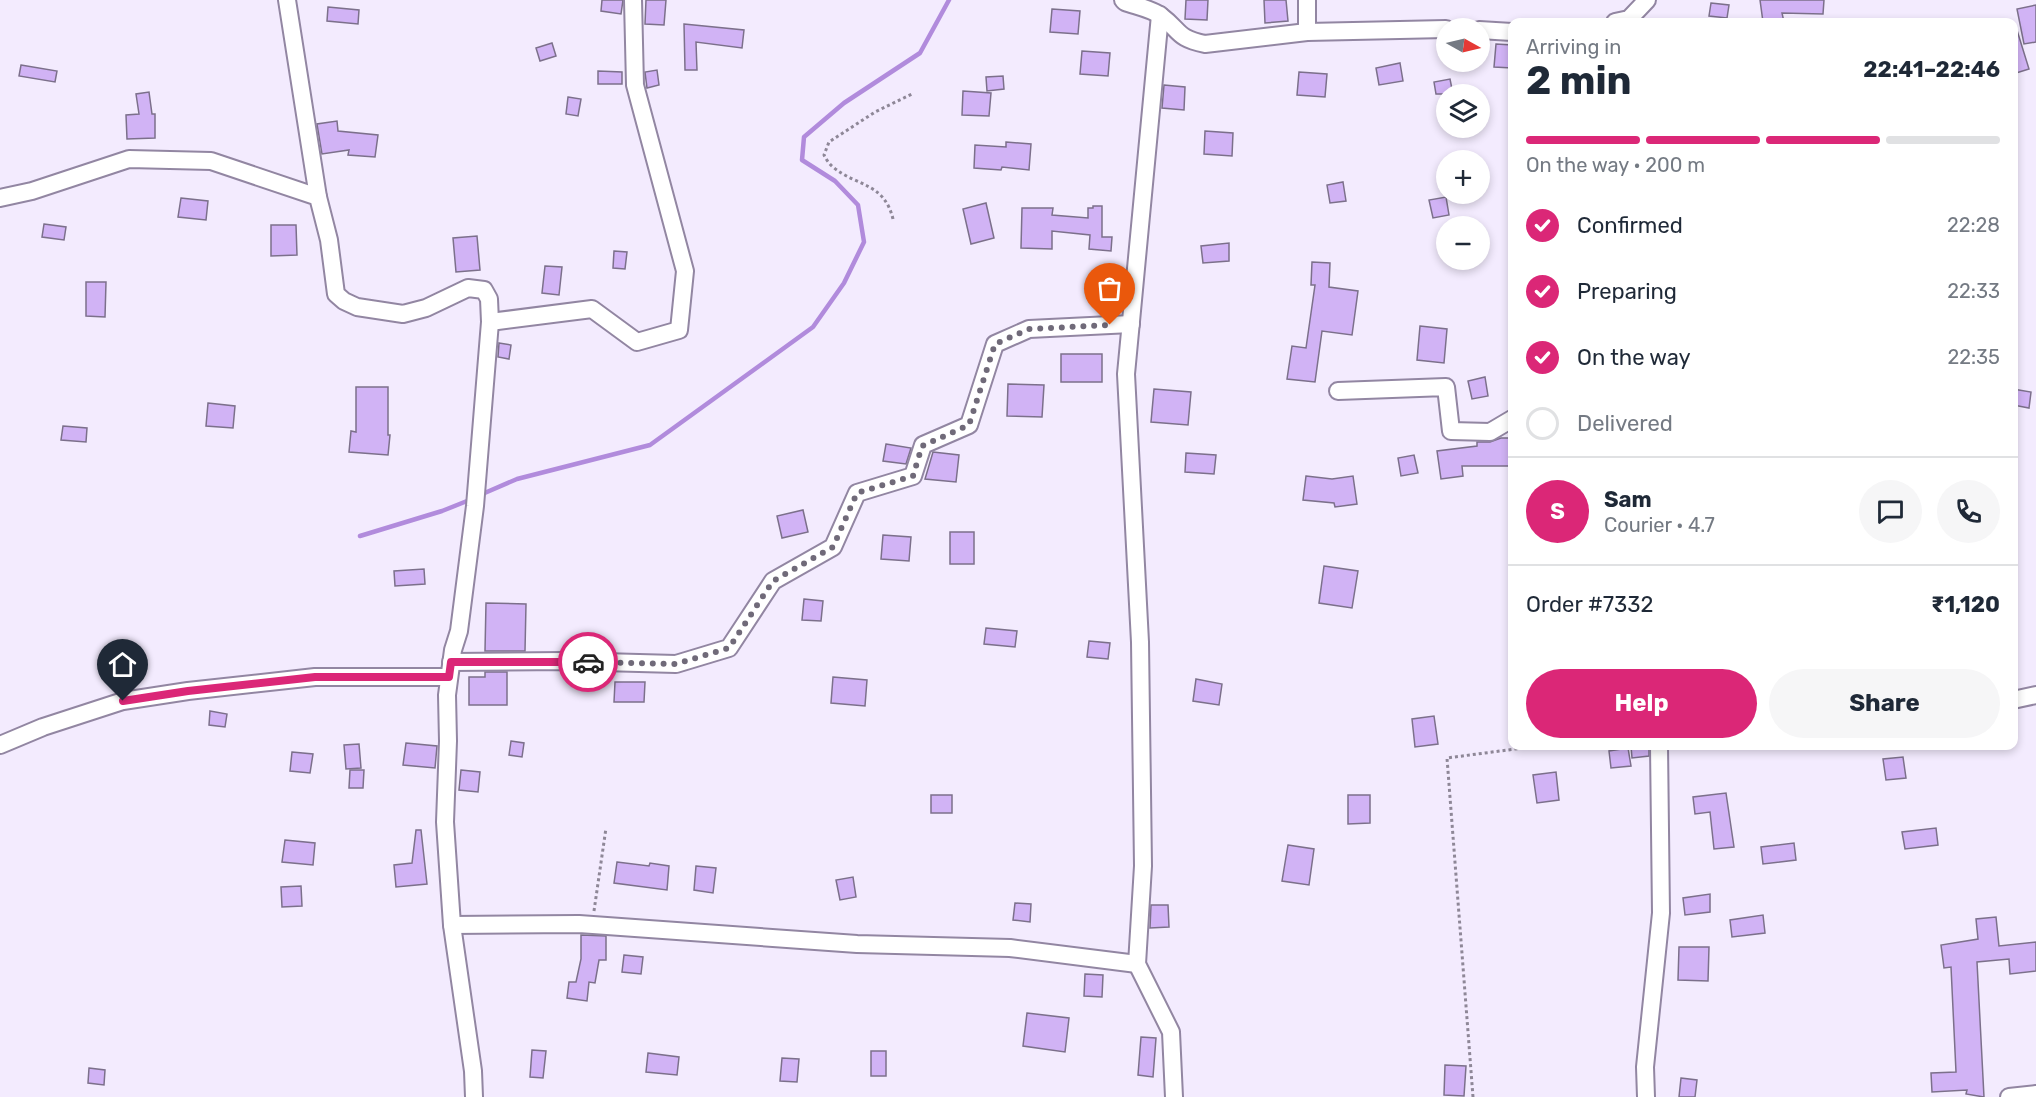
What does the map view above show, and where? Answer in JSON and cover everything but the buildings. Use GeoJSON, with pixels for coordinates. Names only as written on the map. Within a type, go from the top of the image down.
{"type":"FeatureCollection","features":[{"type":"Feature","properties":{"kind":"street"},"geometry":{"type":"LineString","coordinates":[[287,0],[318,197],[329,240],[336,294],[357,308],[402,314],[426,308],[468,288],[484,290],[489,299],[490,322],[475,506],[459,631],[450,669],[447,695],[445,822],[452,925],[473,1071],[474,1097]]}},
{"type":"Feature","properties":{"kind":"street"},"geometry":{"type":"LineString","coordinates":[[490,322],[592,309],[637,342],[679,330],[685,271],[635,85],[633,0]]}},
{"type":"Feature","properties":{"kind":"street"},"geometry":{"type":"LineString","coordinates":[[1123,0],[1125,3],[1160,15],[1175,31],[1188,40],[1205,44],[1308,32],[1436,29]]}},
{"type":"Feature","properties":{"kind":"street"},"geometry":{"type":"LineString","coordinates":[[1307,0],[1308,32]]}},
{"type":"Feature","properties":{"kind":"street"},"geometry":{"type":"LineString","coordinates":[[1630,18],[1647,0]]}},
{"type":"Feature","properties":{"kind":"street"},"geometry":{"type":"LineString","coordinates":[[1160,15],[1126,374],[1140,642],[1143,866],[1137,964],[1171,1032],[1174,1097]]}},
{"type":"Feature","properties":{"kind":"street"},"geometry":{"type":"LineString","coordinates":[[1490,31],[1508,32]]}},
{"type":"Feature","properties":{"kind":"street"},"geometry":{"type":"LineString","coordinates":[[0,198],[129,159],[211,161],[318,197]]}},
{"type":"Feature","properties":{"kind":"street"},"geometry":{"type":"LineString","coordinates":[[0,745],[44,727],[134,699],[315,677],[565,661],[676,664],[729,648],[773,581],[833,547],[857,493],[913,476],[922,446],[969,425],[995,344],[1029,329],[1131,324]]}},
{"type":"Feature","properties":{"kind":"street"},"geometry":{"type":"LineString","coordinates":[[1338,391],[1446,387],[1451,431],[1490,432],[1508,421]]}},
{"type":"Feature","properties":{"kind":"street"},"geometry":{"type":"LineString","coordinates":[[2018,699],[2036,695]]}},
{"type":"Feature","properties":{"kind":"street"},"geometry":{"type":"LineString","coordinates":[[1646,1097],[1645,1067],[1661,913],[1659,750]]}},
{"type":"Feature","properties":{"kind":"street"},"geometry":{"type":"LineString","coordinates":[[452,925],[592,924],[857,944],[1010,948],[1137,964]]}},
{"type":"Feature","properties":{"kind":"street"},"geometry":{"type":"LineString","coordinates":[[2009,1097],[2036,1094]]}},
{"type":"Feature","properties":{"kind":"path"},"geometry":{"type":"LineString","coordinates":[[893,219],[890,206],[877,190],[832,166],[824,155],[829,142],[875,112],[912,94]]}},
{"type":"Feature","properties":{"kind":"path"},"geometry":{"type":"LineString","coordinates":[[1473,1097],[1447,758],[1508,750]]}},
{"type":"Feature","properties":{"kind":"path"},"geometry":{"type":"LineString","coordinates":[[592,924],[606,828]]}},
{"type":"Feature","properties":{"kind":"waterway"},"geometry":{"type":"LineString","coordinates":[[480,495],[517,479],[650,445],[813,327],[844,283],[864,242],[858,205],[835,181],[802,160],[804,137],[844,103],[920,53],[949,0]]}},
{"type":"Feature","properties":{"kind":"waterway"},"geometry":{"type":"LineString","coordinates":[[360,536],[442,511],[472,499]]}},
{"type":"Feature","properties":{"kind":"way so far"},"geometry":{"type":"LineString","coordinates":[[588,662],[676,664],[729,648],[773,581],[833,547],[857,493],[913,476],[922,446],[969,425],[995,344],[1029,329],[1110,325]]}},
{"type":"Feature","properties":{"kind":"route"},"geometry":{"type":"LineString","coordinates":[[123,701],[188,691],[315,677],[449,677],[451,662],[588,662]]}}]}
